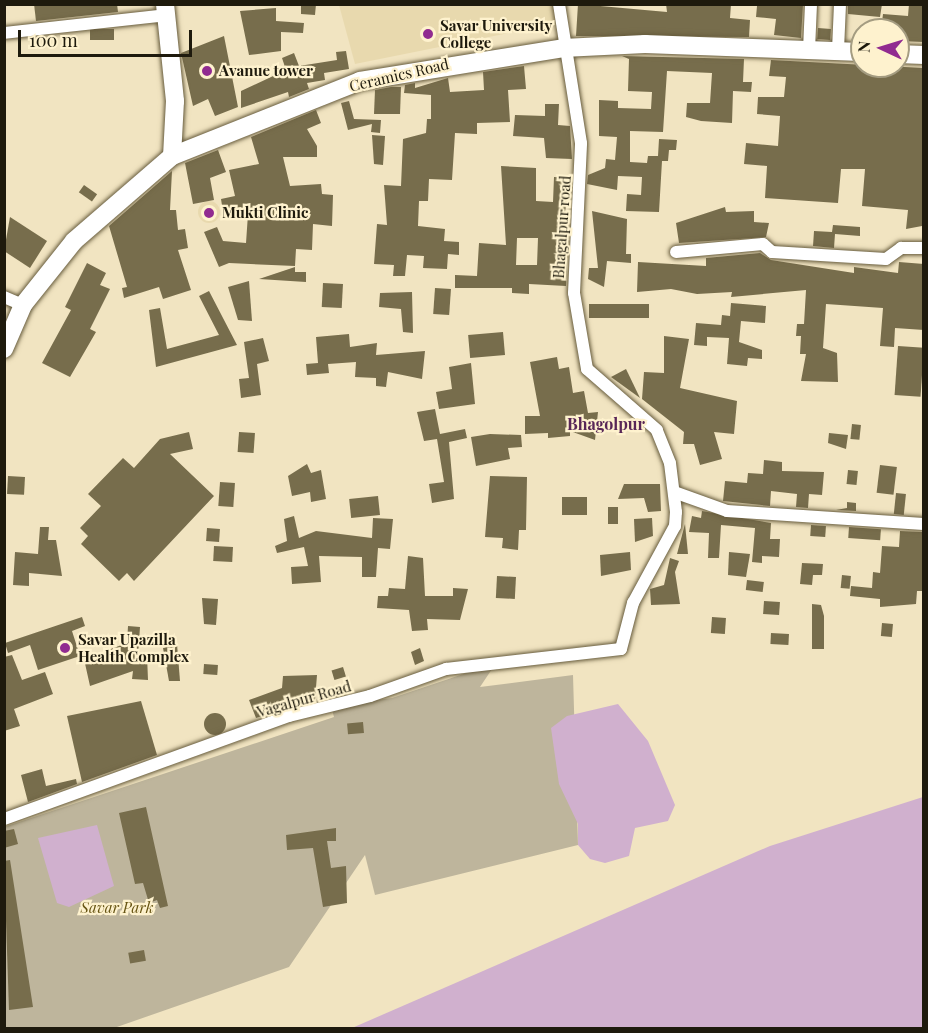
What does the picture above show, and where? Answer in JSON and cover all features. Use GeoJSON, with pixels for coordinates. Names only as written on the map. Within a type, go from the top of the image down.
{"type":"FeatureCollection","features":[{"type":"Feature","properties":{"kind":"street","name":"Bhagalpur road"},"geometry":{"type":"LineString","coordinates":[[559,4],[563,48],[581,143],[574,293],[587,369],[657,430],[670,463],[674,492],[675,526],[633,603],[621,649]]}},
{"type":"Feature","properties":{"kind":"street"},"geometry":{"type":"LineString","coordinates":[[809,50],[811,4]]}},
{"type":"Feature","properties":{"kind":"street"},"geometry":{"type":"LineString","coordinates":[[838,50],[840,4]]}},
{"type":"Feature","properties":{"kind":"street"},"geometry":{"type":"LineString","coordinates":[[4,33],[165,10],[175,101],[172,156]]}},
{"type":"Feature","properties":{"kind":"street","name":"Ceramics Road"},"geometry":{"type":"LineString","coordinates":[[4,349],[23,305],[74,241],[172,156],[360,81],[563,48],[645,44],[850,51]]}},
{"type":"Feature","properties":{"kind":"street"},"geometry":{"type":"LineString","coordinates":[[676,252],[762,244],[772,252],[886,259],[901,248],[924,248]]}},
{"type":"Feature","properties":{"kind":"street"},"geometry":{"type":"LineString","coordinates":[[4,297],[23,305]]}},
{"type":"Feature","properties":{"kind":"street"},"geometry":{"type":"LineString","coordinates":[[674,492],[728,512],[924,524]]}},
{"type":"Feature","properties":{"kind":"street","name":"Vagalpur Road"},"geometry":{"type":"LineString","coordinates":[[4,819],[289,716],[370,696],[446,669],[621,649]]}},
{"type":"Feature","properties":{"kind":"shaded area","name":"Savar University College"},"geometry":{"type":"Polygon","coordinates":[[[339,5],[557,5],[558,23],[355,64],[339,5]]]}},
{"type":"Feature","properties":{"kind":"shaded area","name":"Mukti Clinic"},"geometry":{"type":"Polygon","coordinates":[[[209,201],[217,204],[220,212],[217,220],[209,223],[201,220],[198,212],[201,204],[209,201]]]}},
{"type":"Feature","properties":{"kind":"shaded area"},"geometry":{"type":"Polygon","coordinates":[[[618,704],[648,741],[675,805],[668,821],[635,828],[629,856],[605,863],[590,859],[578,845],[578,824],[559,784],[551,728],[567,716],[618,704]]]}},
{"type":"Feature","properties":{"kind":"shaded area"},"geometry":{"type":"Polygon","coordinates":[[[923,797],[923,1028],[352,1028],[770,846],[923,797]]]}},
{"type":"Feature","properties":{"kind":"shaded area"},"geometry":{"type":"Polygon","coordinates":[[[97,825],[114,886],[69,907],[57,903],[38,838],[97,825]]]}},
{"type":"Feature","properties":{"kind":"green space","name":"Savar Park"},"geometry":{"type":"Polygon","coordinates":[[[496,663],[480,687],[573,675],[578,845],[375,895],[365,855],[289,967],[114,1028],[5,1028],[4,827],[334,717],[331,706],[392,698],[496,663]]]}},
{"type":"Feature","properties":{"kind":"building"},"geometry":{"type":"Polygon","coordinates":[[[34,4],[117,4],[118,12],[36,21],[34,4]]]}},
{"type":"Feature","properties":{"kind":"building"},"geometry":{"type":"Polygon","coordinates":[[[301,4],[316,4],[315,15],[301,14],[301,4]]]}},
{"type":"Feature","properties":{"kind":"building"},"geometry":{"type":"Polygon","coordinates":[[[578,4],[667,12],[666,4],[731,4],[730,18],[750,20],[749,37],[576,36],[578,4]]]}},
{"type":"Feature","properties":{"kind":"building"},"geometry":{"type":"Polygon","coordinates":[[[803,4],[801,38],[774,35],[776,19],[756,17],[757,6],[803,4]]]}},
{"type":"Feature","properties":{"kind":"building"},"geometry":{"type":"Polygon","coordinates":[[[848,4],[882,4],[880,17],[848,14],[848,4]]]}},
{"type":"Feature","properties":{"kind":"building"},"geometry":{"type":"Polygon","coordinates":[[[909,4],[924,4],[924,42],[910,41],[910,18],[882,18],[883,14],[908,16],[909,4]]]}},
{"type":"Feature","properties":{"kind":"building"},"geometry":{"type":"Polygon","coordinates":[[[276,8],[276,21],[304,23],[303,33],[281,32],[281,51],[249,55],[240,11],[276,8]]]}},
{"type":"Feature","properties":{"kind":"building"},"geometry":{"type":"Polygon","coordinates":[[[818,28],[831,29],[830,40],[817,39],[818,28]]]}},
{"type":"Feature","properties":{"kind":"building"},"geometry":{"type":"Polygon","coordinates":[[[90,29],[114,29],[114,40],[90,40],[90,29]]]}},
{"type":"Feature","properties":{"kind":"building","name":"Avanue tower"},"geometry":{"type":"Polygon","coordinates":[[[224,36],[238,107],[215,116],[208,99],[193,106],[181,53],[224,36]]]}},
{"type":"Feature","properties":{"kind":"building"},"geometry":{"type":"Polygon","coordinates":[[[346,51],[349,69],[324,73],[325,80],[307,83],[309,89],[289,97],[288,92],[241,108],[241,91],[286,70],[282,58],[294,53],[299,66],[337,60],[336,52],[346,51]]]}},
{"type":"Feature","properties":{"kind":"building"},"geometry":{"type":"Polygon","coordinates":[[[622,56],[744,59],[743,82],[752,82],[751,92],[733,91],[732,123],[701,121],[686,117],[687,103],[710,103],[712,73],[667,71],[663,132],[630,131],[630,162],[647,163],[648,156],[658,156],[659,139],[677,140],[676,150],[669,150],[668,161],[662,161],[659,212],[626,211],[627,194],[641,195],[642,177],[618,176],[617,190],[587,184],[588,175],[605,168],[606,159],[615,160],[617,137],[599,136],[599,100],[618,101],[618,108],[651,109],[652,92],[628,91],[629,59],[622,56]]]}},
{"type":"Feature","properties":{"kind":"building"},"geometry":{"type":"Polygon","coordinates":[[[771,60],[850,64],[850,78],[910,78],[910,67],[924,68],[922,226],[906,229],[908,210],[862,206],[865,169],[841,169],[838,203],[765,198],[767,166],[744,164],[746,143],[778,146],[780,116],[757,114],[758,97],[784,97],[786,77],[769,76],[771,60]]]}},
{"type":"Feature","properties":{"kind":"building"},"geometry":{"type":"Polygon","coordinates":[[[524,66],[526,89],[508,90],[510,122],[477,123],[477,134],[455,133],[452,180],[429,179],[428,201],[419,201],[418,226],[445,229],[444,241],[459,242],[459,255],[448,254],[447,269],[423,268],[424,256],[407,255],[405,276],[393,276],[394,265],[374,264],[377,224],[387,225],[384,185],[401,186],[403,139],[426,133],[427,119],[431,119],[431,95],[404,93],[405,85],[415,83],[415,88],[448,78],[450,92],[484,90],[483,72],[524,66]]]}},
{"type":"Feature","properties":{"kind":"building"},"geometry":{"type":"Polygon","coordinates":[[[401,87],[400,114],[374,114],[375,90],[401,87]]]}},
{"type":"Feature","properties":{"kind":"building"},"geometry":{"type":"Polygon","coordinates":[[[349,101],[354,119],[381,120],[380,133],[371,132],[372,124],[348,130],[341,103],[349,101]]]}},
{"type":"Feature","properties":{"kind":"building"},"geometry":{"type":"Polygon","coordinates":[[[545,104],[559,104],[558,125],[570,126],[572,159],[546,158],[544,138],[513,136],[515,115],[545,116],[545,104]]]}},
{"type":"Feature","properties":{"kind":"building"},"geometry":{"type":"Polygon","coordinates":[[[316,110],[321,123],[307,129],[317,146],[317,157],[283,157],[290,186],[321,184],[322,194],[333,195],[332,226],[313,224],[312,250],[296,249],[295,266],[229,263],[219,267],[204,232],[217,227],[223,241],[246,243],[248,214],[224,218],[221,199],[235,196],[229,170],[259,164],[251,137],[316,110]]]}},
{"type":"Feature","properties":{"kind":"building"},"geometry":{"type":"Polygon","coordinates":[[[372,135],[385,136],[383,165],[374,164],[372,135]]]}},
{"type":"Feature","properties":{"kind":"building"},"geometry":{"type":"Polygon","coordinates":[[[218,150],[226,172],[210,178],[214,200],[193,204],[185,163],[218,150]]]}},
{"type":"Feature","properties":{"kind":"building"},"geometry":{"type":"Polygon","coordinates":[[[501,166],[536,168],[536,201],[553,202],[554,177],[571,178],[562,229],[569,229],[566,286],[529,284],[529,294],[512,293],[512,288],[455,288],[455,275],[477,276],[479,243],[506,245],[501,166]],[[517,238],[516,265],[537,265],[538,238],[517,238]]]}},
{"type":"Feature","properties":{"kind":"building"},"geometry":{"type":"Polygon","coordinates":[[[172,171],[170,210],[176,210],[178,230],[185,229],[188,248],[178,250],[191,290],[163,299],[159,287],[124,298],[122,288],[127,287],[109,226],[172,171]]]}},
{"type":"Feature","properties":{"kind":"building"},"geometry":{"type":"Polygon","coordinates":[[[84,185],[97,194],[92,202],[79,192],[84,185]]]}},
{"type":"Feature","properties":{"kind":"building"},"geometry":{"type":"Polygon","coordinates":[[[725,207],[726,212],[754,211],[754,222],[769,223],[766,237],[679,243],[676,223],[725,207]]]}},
{"type":"Feature","properties":{"kind":"building"},"geometry":{"type":"Polygon","coordinates":[[[592,211],[627,219],[626,254],[631,254],[631,263],[607,261],[604,287],[588,279],[589,268],[598,268],[592,211]]]}},
{"type":"Feature","properties":{"kind":"building"},"geometry":{"type":"Polygon","coordinates":[[[10,217],[47,241],[30,268],[4,251],[10,217]]]}},
{"type":"Feature","properties":{"kind":"building"},"geometry":{"type":"Polygon","coordinates":[[[833,225],[860,227],[860,236],[835,234],[834,248],[813,246],[814,231],[832,232],[833,225]]]}},
{"type":"Feature","properties":{"kind":"building"},"geometry":{"type":"Polygon","coordinates":[[[760,253],[771,260],[854,273],[854,267],[898,273],[899,262],[924,264],[924,330],[895,328],[894,347],[880,346],[883,308],[826,304],[823,348],[837,353],[838,382],[801,381],[806,354],[800,354],[801,336],[796,336],[797,324],[804,324],[806,290],[731,297],[732,292],[697,294],[671,289],[637,292],[638,262],[706,266],[706,258],[760,253]]]}},
{"type":"Feature","properties":{"kind":"building"},"geometry":{"type":"Polygon","coordinates":[[[87,263],[106,273],[100,285],[110,289],[90,329],[96,332],[70,377],[42,363],[71,310],[65,307],[87,263]]]}},
{"type":"Feature","properties":{"kind":"building"},"geometry":{"type":"Polygon","coordinates":[[[295,267],[295,272],[306,272],[306,282],[259,279],[295,267]]]}},
{"type":"Feature","properties":{"kind":"building"},"geometry":{"type":"Polygon","coordinates":[[[249,281],[252,321],[238,320],[228,287],[249,281]]]}},
{"type":"Feature","properties":{"kind":"building"},"geometry":{"type":"Polygon","coordinates":[[[323,283],[343,284],[342,308],[322,307],[323,283]]]}},
{"type":"Feature","properties":{"kind":"building"},"geometry":{"type":"Polygon","coordinates":[[[435,288],[451,289],[449,315],[433,314],[435,288]]]}},
{"type":"Feature","properties":{"kind":"building"},"geometry":{"type":"Polygon","coordinates":[[[209,291],[237,345],[156,367],[149,310],[160,308],[167,349],[219,335],[199,296],[209,291]]]}},
{"type":"Feature","properties":{"kind":"building"},"geometry":{"type":"Polygon","coordinates":[[[412,292],[413,333],[403,332],[401,309],[379,307],[380,293],[412,292]]]}},
{"type":"Feature","properties":{"kind":"building"},"geometry":{"type":"Polygon","coordinates":[[[731,303],[766,306],[765,323],[741,321],[739,342],[762,350],[762,359],[748,358],[747,366],[727,364],[729,338],[707,337],[707,346],[694,345],[696,323],[721,325],[722,315],[730,316],[731,303]]]}},
{"type":"Feature","properties":{"kind":"building"},"geometry":{"type":"Polygon","coordinates":[[[589,304],[649,304],[649,318],[589,318],[589,304]]]}},
{"type":"Feature","properties":{"kind":"building"},"geometry":{"type":"Polygon","coordinates":[[[503,332],[505,355],[470,358],[468,335],[503,332]]]}},
{"type":"Feature","properties":{"kind":"building"},"geometry":{"type":"Polygon","coordinates":[[[349,334],[350,347],[377,343],[376,355],[425,351],[422,379],[388,372],[386,387],[376,386],[376,378],[355,377],[356,362],[328,364],[329,373],[307,375],[306,364],[318,363],[316,337],[349,334]]]}},
{"type":"Feature","properties":{"kind":"building"},"geometry":{"type":"Polygon","coordinates":[[[664,336],[689,339],[680,388],[737,401],[734,434],[714,432],[722,459],[700,465],[694,444],[683,444],[684,432],[642,399],[644,372],[664,373],[664,336]]]}},
{"type":"Feature","properties":{"kind":"building"},"geometry":{"type":"Polygon","coordinates":[[[263,338],[269,361],[257,364],[261,395],[241,398],[239,379],[249,378],[244,342],[263,338]]]}},
{"type":"Feature","properties":{"kind":"building"},"geometry":{"type":"Polygon","coordinates":[[[898,346],[924,348],[921,397],[895,395],[898,346]]]}},
{"type":"Feature","properties":{"kind":"building"},"geometry":{"type":"Polygon","coordinates":[[[557,357],[559,369],[569,367],[573,393],[584,391],[588,413],[598,412],[595,440],[570,431],[570,436],[548,438],[548,433],[525,434],[525,416],[540,416],[530,362],[557,357]]]}},
{"type":"Feature","properties":{"kind":"building"},"geometry":{"type":"Polygon","coordinates":[[[471,363],[475,404],[439,409],[436,392],[452,389],[449,367],[471,363]]]}},
{"type":"Feature","properties":{"kind":"building"},"geometry":{"type":"Polygon","coordinates":[[[626,369],[640,398],[611,377],[626,369]]]}},
{"type":"Feature","properties":{"kind":"building"},"geometry":{"type":"Polygon","coordinates":[[[435,409],[440,434],[465,429],[467,438],[449,442],[454,499],[432,503],[429,484],[444,482],[437,439],[424,441],[417,412],[435,409]]]}},
{"type":"Feature","properties":{"kind":"building"},"geometry":{"type":"Polygon","coordinates":[[[852,424],[861,425],[859,440],[850,439],[852,424]]]}},
{"type":"Feature","properties":{"kind":"building"},"geometry":{"type":"Polygon","coordinates":[[[189,432],[193,449],[170,454],[214,496],[134,581],[127,573],[119,581],[81,544],[88,536],[80,528],[101,506],[88,494],[123,458],[134,468],[160,439],[189,432]]]}},
{"type":"Feature","properties":{"kind":"building"},"geometry":{"type":"Polygon","coordinates":[[[239,432],[255,433],[254,453],[238,452],[239,432]]]}},
{"type":"Feature","properties":{"kind":"building"},"geometry":{"type":"Polygon","coordinates":[[[829,433],[848,435],[846,449],[828,443],[829,433]]]}},
{"type":"Feature","properties":{"kind":"building"},"geometry":{"type":"Polygon","coordinates":[[[490,434],[521,435],[522,447],[508,448],[510,459],[476,466],[471,437],[490,434]]]}},
{"type":"Feature","properties":{"kind":"building"},"geometry":{"type":"Polygon","coordinates":[[[764,460],[782,462],[782,471],[824,472],[822,495],[809,494],[808,508],[796,507],[797,494],[771,491],[770,506],[723,501],[725,481],[747,483],[748,473],[763,474],[764,460]]]}},
{"type":"Feature","properties":{"kind":"building"},"geometry":{"type":"Polygon","coordinates":[[[307,464],[311,473],[321,470],[326,499],[311,502],[310,492],[292,496],[288,476],[307,464]]]}},
{"type":"Feature","properties":{"kind":"building"},"geometry":{"type":"Polygon","coordinates":[[[880,465],[897,467],[893,495],[877,493],[880,465]]]}},
{"type":"Feature","properties":{"kind":"building"},"geometry":{"type":"Polygon","coordinates":[[[848,470],[858,471],[856,485],[847,484],[848,470]]]}},
{"type":"Feature","properties":{"kind":"building"},"geometry":{"type":"Polygon","coordinates":[[[8,476],[25,477],[24,495],[7,494],[8,476]]]}},
{"type":"Feature","properties":{"kind":"building"},"geometry":{"type":"Polygon","coordinates":[[[490,476],[527,477],[526,530],[519,530],[518,550],[502,548],[503,538],[485,537],[490,476]]]}},
{"type":"Feature","properties":{"kind":"building"},"geometry":{"type":"Polygon","coordinates":[[[220,482],[235,483],[233,507],[218,506],[220,482]]]}},
{"type":"Feature","properties":{"kind":"building"},"geometry":{"type":"Polygon","coordinates":[[[624,484],[660,484],[661,511],[648,512],[644,498],[618,499],[624,484]]]}},
{"type":"Feature","properties":{"kind":"building"},"geometry":{"type":"Polygon","coordinates":[[[896,493],[906,494],[904,515],[894,514],[896,493]]]}},
{"type":"Feature","properties":{"kind":"building"},"geometry":{"type":"Polygon","coordinates":[[[378,496],[380,515],[351,518],[349,499],[378,496]]]}},
{"type":"Feature","properties":{"kind":"building"},"geometry":{"type":"Polygon","coordinates":[[[562,497],[587,497],[587,515],[562,515],[562,497]]]}},
{"type":"Feature","properties":{"kind":"building"},"geometry":{"type":"Polygon","coordinates":[[[847,502],[856,503],[856,511],[836,510],[847,508],[847,502]]]}},
{"type":"Feature","properties":{"kind":"building"},"geometry":{"type":"Polygon","coordinates":[[[608,507],[618,507],[618,524],[608,524],[608,507]]]}},
{"type":"Feature","properties":{"kind":"building"},"geometry":{"type":"Polygon","coordinates":[[[702,511],[771,523],[770,539],[780,539],[779,557],[762,556],[762,563],[752,562],[755,528],[721,525],[719,558],[708,558],[709,533],[689,532],[692,516],[701,518],[702,511]]]}},
{"type":"Feature","properties":{"kind":"building"},"geometry":{"type":"Polygon","coordinates":[[[294,516],[299,538],[316,531],[372,538],[373,518],[393,519],[390,549],[378,548],[376,577],[362,577],[362,557],[319,556],[321,582],[292,584],[291,567],[308,566],[304,547],[277,553],[275,546],[287,541],[284,519],[294,516]]]}},
{"type":"Feature","properties":{"kind":"building"},"geometry":{"type":"Polygon","coordinates":[[[652,518],[653,536],[635,542],[634,519],[652,518]]]}},
{"type":"Feature","properties":{"kind":"building"},"geometry":{"type":"Polygon","coordinates":[[[685,524],[688,554],[677,554],[685,524]]]}},
{"type":"Feature","properties":{"kind":"building"},"geometry":{"type":"Polygon","coordinates":[[[811,525],[826,526],[825,537],[810,536],[811,525]]]}},
{"type":"Feature","properties":{"kind":"building"},"geometry":{"type":"Polygon","coordinates":[[[40,527],[49,527],[48,540],[56,540],[62,576],[29,573],[29,586],[13,585],[15,552],[38,554],[40,527]]]}},
{"type":"Feature","properties":{"kind":"building"},"geometry":{"type":"Polygon","coordinates":[[[849,527],[881,529],[880,540],[848,538],[849,527]]]}},
{"type":"Feature","properties":{"kind":"building"},"geometry":{"type":"Polygon","coordinates":[[[207,528],[220,529],[219,542],[206,541],[207,528]]]}},
{"type":"Feature","properties":{"kind":"building"},"geometry":{"type":"Polygon","coordinates":[[[900,531],[922,532],[924,591],[917,591],[916,604],[880,607],[880,599],[850,596],[851,586],[872,588],[873,572],[880,573],[882,546],[899,547],[900,531]]]}},
{"type":"Feature","properties":{"kind":"building"},"geometry":{"type":"Polygon","coordinates":[[[214,546],[233,547],[232,562],[213,561],[214,546]]]}},
{"type":"Feature","properties":{"kind":"building"},"geometry":{"type":"Polygon","coordinates":[[[630,552],[631,570],[601,576],[600,555],[630,552]]]}},
{"type":"Feature","properties":{"kind":"building"},"geometry":{"type":"Polygon","coordinates":[[[729,552],[750,554],[746,577],[728,575],[729,552]]]}},
{"type":"Feature","properties":{"kind":"building"},"geometry":{"type":"Polygon","coordinates":[[[408,556],[423,558],[425,596],[453,596],[453,588],[468,589],[460,620],[427,619],[428,630],[412,631],[409,610],[377,608],[378,596],[388,596],[389,588],[405,589],[408,556]]]}},
{"type":"Feature","properties":{"kind":"building"},"geometry":{"type":"Polygon","coordinates":[[[670,558],[679,561],[675,572],[680,604],[651,605],[650,589],[664,585],[670,558]]]}},
{"type":"Feature","properties":{"kind":"building"},"geometry":{"type":"Polygon","coordinates":[[[802,563],[823,564],[822,575],[813,575],[812,585],[800,584],[802,563]]]}},
{"type":"Feature","properties":{"kind":"building"},"geometry":{"type":"Polygon","coordinates":[[[842,575],[851,576],[850,589],[841,588],[842,575]]]}},
{"type":"Feature","properties":{"kind":"building"},"geometry":{"type":"Polygon","coordinates":[[[497,576],[516,577],[515,599],[496,598],[497,576]]]}},
{"type":"Feature","properties":{"kind":"building"},"geometry":{"type":"Polygon","coordinates":[[[747,580],[764,582],[763,592],[746,590],[747,580]]]}},
{"type":"Feature","properties":{"kind":"building"},"geometry":{"type":"Polygon","coordinates":[[[202,598],[218,599],[216,625],[204,624],[202,598]]]}},
{"type":"Feature","properties":{"kind":"building"},"geometry":{"type":"Polygon","coordinates":[[[764,601],[780,602],[779,615],[763,614],[764,601]]]}},
{"type":"Feature","properties":{"kind":"building"},"geometry":{"type":"Polygon","coordinates":[[[812,604],[821,605],[824,616],[824,649],[812,649],[812,604]]]}},
{"type":"Feature","properties":{"kind":"building"},"geometry":{"type":"Polygon","coordinates":[[[82,617],[85,626],[72,631],[80,656],[38,670],[30,645],[8,653],[5,643],[82,617]]]}},
{"type":"Feature","properties":{"kind":"building"},"geometry":{"type":"Polygon","coordinates":[[[712,617],[726,618],[725,634],[711,633],[712,617]]]}},
{"type":"Feature","properties":{"kind":"building"},"geometry":{"type":"Polygon","coordinates":[[[882,623],[893,624],[892,637],[881,636],[882,623]]]}},
{"type":"Feature","properties":{"kind":"building"},"geometry":{"type":"Polygon","coordinates":[[[128,626],[140,627],[138,656],[147,655],[148,680],[132,679],[133,671],[90,686],[84,659],[127,643],[128,626]]]}},
{"type":"Feature","properties":{"kind":"building"},"geometry":{"type":"Polygon","coordinates":[[[771,633],[789,634],[788,645],[770,644],[771,633]]]}},
{"type":"Feature","properties":{"kind":"building"},"geometry":{"type":"Polygon","coordinates":[[[177,644],[180,681],[169,681],[163,648],[177,644]]]}},
{"type":"Feature","properties":{"kind":"building"},"geometry":{"type":"Polygon","coordinates":[[[420,648],[424,661],[415,665],[411,652],[420,648]]]}},
{"type":"Feature","properties":{"kind":"building"},"geometry":{"type":"Polygon","coordinates":[[[12,655],[22,680],[45,672],[53,694],[14,709],[20,726],[4,731],[4,657],[12,655]]]}},
{"type":"Feature","properties":{"kind":"building"},"geometry":{"type":"Polygon","coordinates":[[[204,664],[218,665],[217,675],[203,674],[204,664]]]}},
{"type":"Feature","properties":{"kind":"building"},"geometry":{"type":"Polygon","coordinates":[[[343,667],[346,677],[334,680],[332,671],[343,667]]]}},
{"type":"Feature","properties":{"kind":"building"},"geometry":{"type":"Polygon","coordinates":[[[317,675],[315,700],[256,718],[249,700],[282,688],[283,676],[317,675]]]}},
{"type":"Feature","properties":{"kind":"building"},"geometry":{"type":"Polygon","coordinates":[[[141,701],[157,755],[82,782],[67,716],[141,701]]]}},
{"type":"Feature","properties":{"kind":"building"},"geometry":{"type":"Polygon","coordinates":[[[215,713],[223,716],[226,724],[223,732],[215,735],[207,732],[204,724],[207,716],[215,713]]]}},
{"type":"Feature","properties":{"kind":"building"},"geometry":{"type":"Polygon","coordinates":[[[363,722],[364,733],[348,734],[347,723],[363,722]]]}},
{"type":"Feature","properties":{"kind":"building"},"geometry":{"type":"Polygon","coordinates":[[[42,769],[46,786],[76,779],[77,784],[28,802],[21,775],[42,769]]]}},
{"type":"Feature","properties":{"kind":"building"},"geometry":{"type":"Polygon","coordinates":[[[146,807],[168,906],[160,908],[157,900],[149,903],[143,883],[135,884],[119,813],[146,807]]]}},
{"type":"Feature","properties":{"kind":"building"},"geometry":{"type":"Polygon","coordinates":[[[336,828],[336,841],[327,841],[331,868],[346,866],[347,903],[323,907],[313,848],[287,850],[286,835],[336,828]]]}},
{"type":"Feature","properties":{"kind":"building"},"geometry":{"type":"Polygon","coordinates":[[[14,829],[18,844],[4,848],[4,831],[14,829]]]}},
{"type":"Feature","properties":{"kind":"building"},"geometry":{"type":"Polygon","coordinates":[[[10,860],[33,1007],[9,1010],[4,861],[10,860]]]}},
{"type":"Feature","properties":{"kind":"building"},"geometry":{"type":"Polygon","coordinates":[[[144,950],[146,961],[130,964],[128,953],[144,950]]]}},
{"type":"Feature","properties":{"kind":"place","name":"Savar University College"},"geometry":{"type":"Point","coordinates":[428,34]}},
{"type":"Feature","properties":{"kind":"place","name":"Avanue tower"},"geometry":{"type":"Point","coordinates":[207,71]}},
{"type":"Feature","properties":{"kind":"place","name":"Mukti Clinic"},"geometry":{"type":"Point","coordinates":[209,213]}},
{"type":"Feature","properties":{"kind":"place","name":"Savar Upazilla Health Complex"},"geometry":{"type":"Point","coordinates":[65,648]}},
{"type":"Feature","properties":{"kind":"district","name":"Bhagolpur"},"geometry":{"type":"Point","coordinates":[606,424]}}]}
